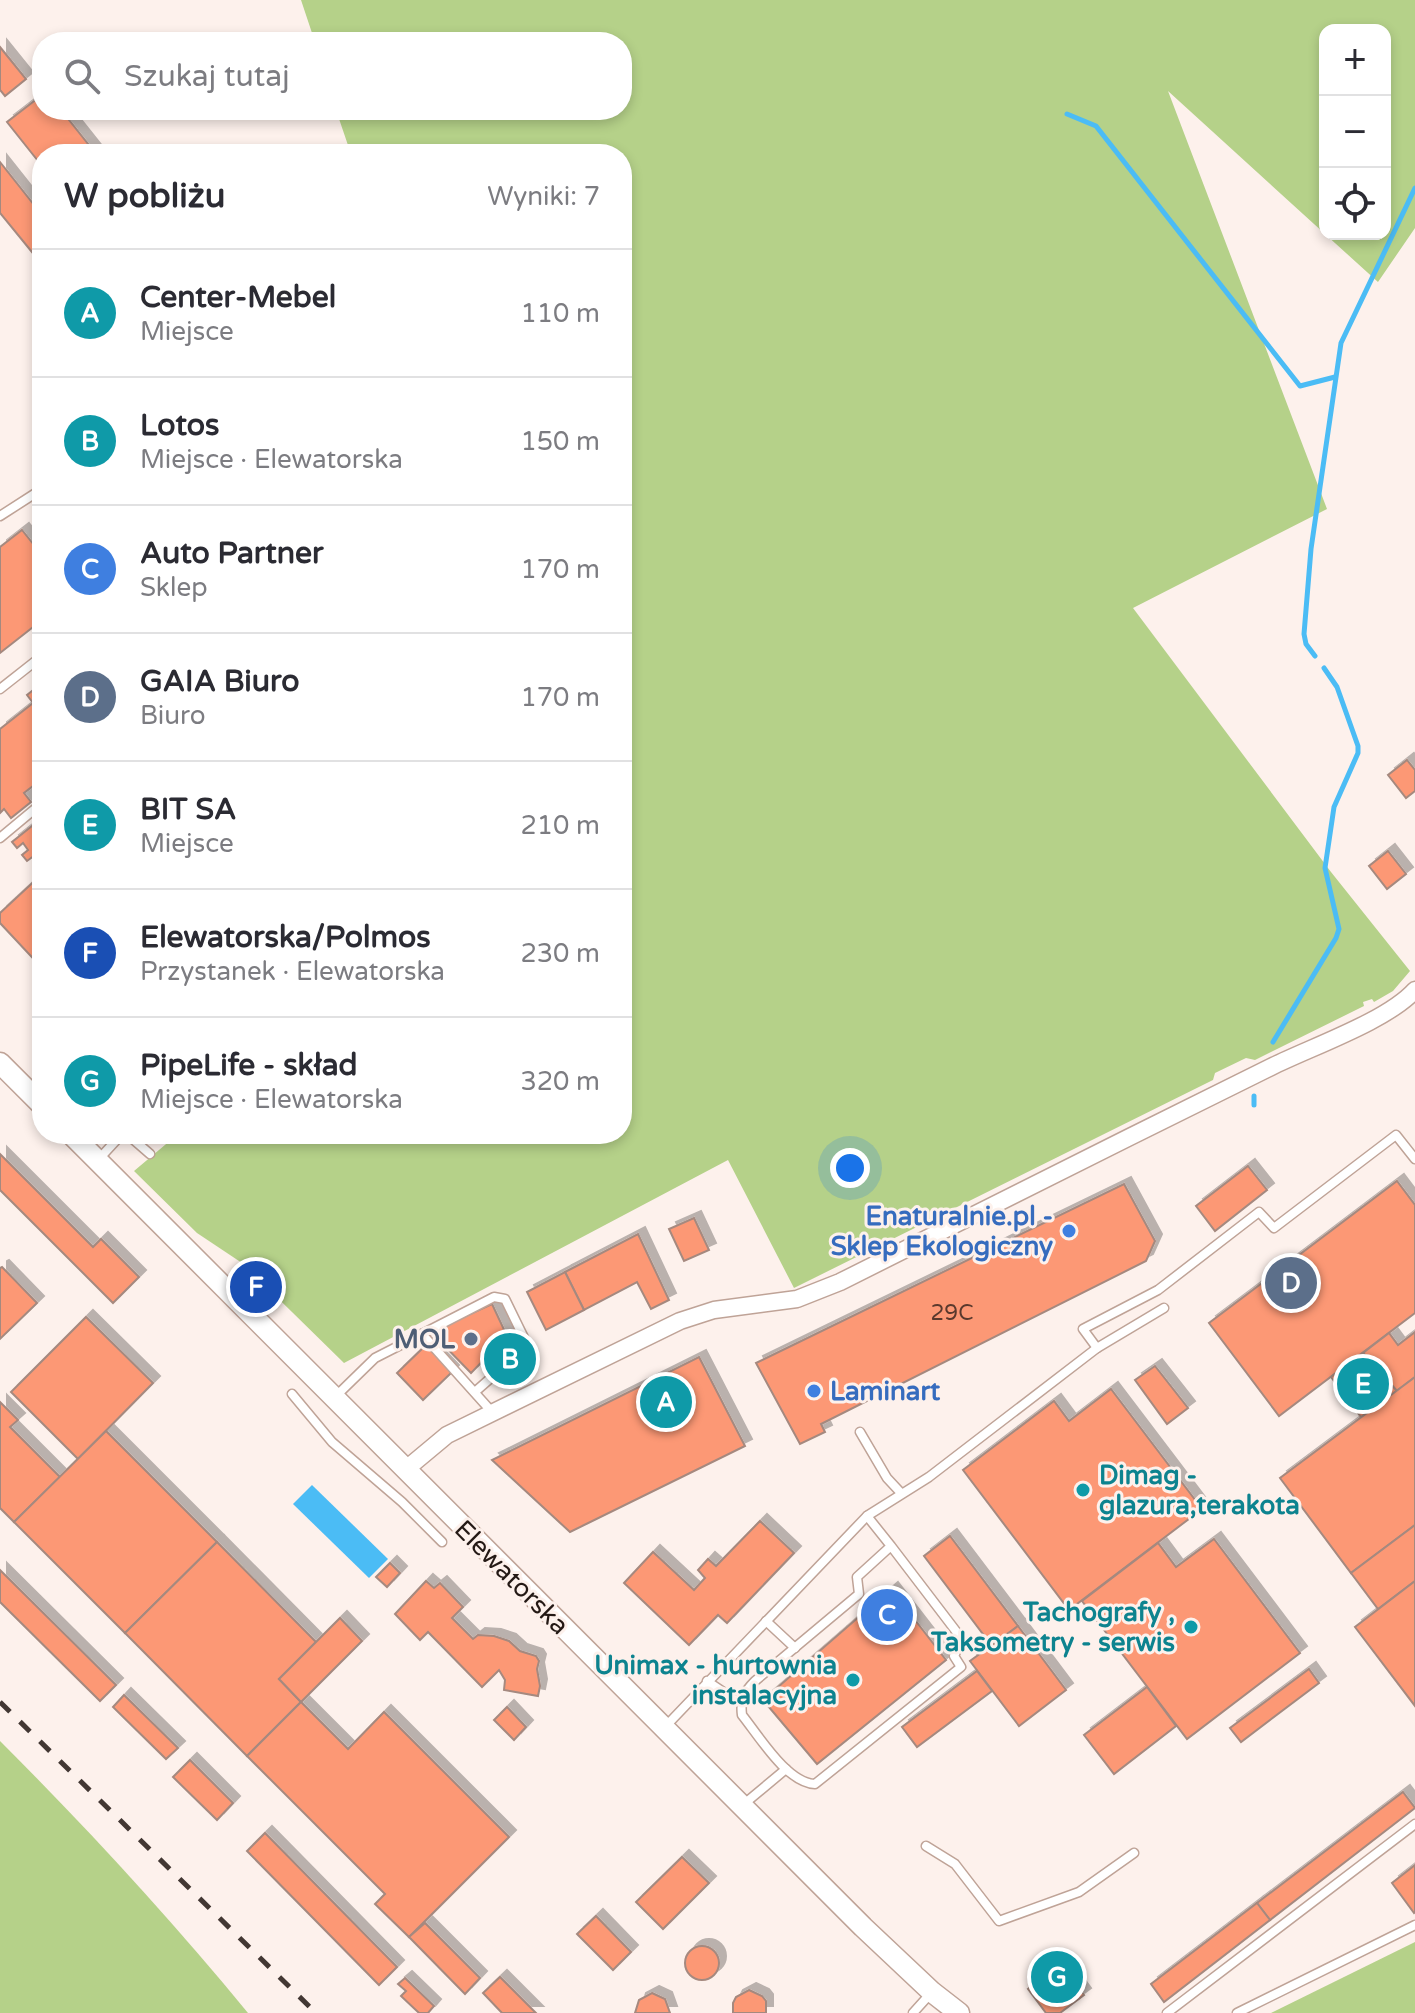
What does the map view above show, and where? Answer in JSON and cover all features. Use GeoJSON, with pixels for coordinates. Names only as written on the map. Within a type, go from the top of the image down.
{"type":"FeatureCollection","features":[{"type":"Feature","properties":{"kind":"street"},"geometry":{"type":"LineString","coordinates":[[405,1470],[438,1441],[690,1316],[714,1310],[786,1302],[840,1282],[1383,1014],[1415,990]]}},
{"type":"Feature","properties":{"kind":"street"},"geometry":{"type":"LineString","coordinates":[[0,1063],[32,1095]]}},
{"type":"Feature","properties":{"kind":"street","name":"Elewatorska"},"geometry":{"type":"LineString","coordinates":[[81,1144],[664,1729],[932,1992],[959,2013]]}},
{"type":"Feature","properties":{"kind":"lane"},"geometry":{"type":"LineString","coordinates":[[0,516],[32,495]]}},
{"type":"Feature","properties":{"kind":"lane"},"geometry":{"type":"LineString","coordinates":[[0,689],[32,664]]}},
{"type":"Feature","properties":{"kind":"lane"},"geometry":{"type":"LineString","coordinates":[[0,838],[32,811]]}},
{"type":"Feature","properties":{"kind":"lane"},"geometry":{"type":"LineString","coordinates":[[1097,1348],[1083,1329],[1158,1290],[1259,1212],[1274,1228],[1396,1135],[1415,1159]]}},
{"type":"Feature","properties":{"kind":"lane"},"geometry":{"type":"LineString","coordinates":[[97,1161],[114,1144]]}},
{"type":"Feature","properties":{"kind":"lane"},"geometry":{"type":"LineString","coordinates":[[137,1144],[150,1154]]}},
{"type":"Feature","properties":{"kind":"lane"},"geometry":{"type":"LineString","coordinates":[[334,1399],[375,1358],[494,1297],[505,1299],[525,1340],[525,1348],[476,1391]]}},
{"type":"Feature","properties":{"kind":"lane"},"geometry":{"type":"LineString","coordinates":[[664,1729],[867,1516],[929,1477],[1097,1348],[1164,1308]]}},
{"type":"Feature","properties":{"kind":"lane"},"geometry":{"type":"LineString","coordinates":[[422,1334],[493,1413]]}},
{"type":"Feature","properties":{"kind":"lane"},"geometry":{"type":"LineString","coordinates":[[292,1394],[308,1417],[332,1442],[402,1502],[442,1542]]}},
{"type":"Feature","properties":{"kind":"lane"},"geometry":{"type":"LineString","coordinates":[[860,1432],[887,1478],[901,1493]]}},
{"type":"Feature","properties":{"kind":"lane"},"geometry":{"type":"LineString","coordinates":[[867,1516],[891,1546],[962,1639],[954,1656],[961,1667],[815,1784],[804,1784],[786,1769],[742,1715],[740,1703],[746,1690],[859,1594],[857,1577],[891,1546]]}},
{"type":"Feature","properties":{"kind":"lane"},"geometry":{"type":"LineString","coordinates":[[766,1621],[795,1648]]}},
{"type":"Feature","properties":{"kind":"lane"},"geometry":{"type":"LineString","coordinates":[[707,1681],[740,1703]]}},
{"type":"Feature","properties":{"kind":"lane"},"geometry":{"type":"LineString","coordinates":[[742,1806],[786,1769]]}},
{"type":"Feature","properties":{"kind":"lane"},"geometry":{"type":"LineString","coordinates":[[1167,2013],[1415,1824]]}},
{"type":"Feature","properties":{"kind":"lane"},"geometry":{"type":"LineString","coordinates":[[926,1846],[955,1864],[999,1921],[1079,1892],[1134,1853]]}},
{"type":"Feature","properties":{"kind":"lane"},"geometry":{"type":"LineString","coordinates":[[1237,2013],[1415,1925]]}},
{"type":"Feature","properties":{"kind":"lane"},"geometry":{"type":"LineString","coordinates":[[913,2013],[932,1992]]}},
{"type":"Feature","properties":{"kind":"green space"},"geometry":{"type":"Polygon","coordinates":[[[301,0],[1415,0],[1415,228],[1378,282],[1332,240],[1391,240],[1391,24],[1319,24],[1319,229],[1168,91],[1327,509],[1133,608],[1331,872],[1410,971],[1393,991],[1374,1002],[1372,999],[1363,1002],[1364,1006],[1255,1060],[1246,1058],[1215,1073],[1213,1080],[794,1288],[728,1160],[344,1363],[242,1263],[197,1233],[134,1171],[166,1144],[632,1144],[632,144],[348,144],[339,120],[632,120],[632,32],[312,32],[301,0]]]}},
{"type":"Feature","properties":{"kind":"green space"},"geometry":{"type":"Polygon","coordinates":[[[0,1741],[127,1874],[248,2013],[0,2013],[0,1741]]]}},
{"type":"Feature","properties":{"kind":"green space"},"geometry":{"type":"Polygon","coordinates":[[[1415,1942],[1415,2013],[1271,2013],[1415,1942]]]}},
{"type":"Feature","properties":{"kind":"water"},"geometry":{"type":"Polygon","coordinates":[[[312,1485],[388,1559],[369,1578],[293,1504],[312,1485]]]}},
{"type":"Feature","properties":{"kind":"building"},"geometry":{"type":"Polygon","coordinates":[[[0,47],[26,79],[5,96],[0,90],[0,47]]]}},
{"type":"Feature","properties":{"kind":"building"},"geometry":{"type":"Polygon","coordinates":[[[32,103],[32,120],[69,120],[88,144],[32,144],[32,153],[7,122],[32,103]]]}},
{"type":"Feature","properties":{"kind":"building"},"geometry":{"type":"Polygon","coordinates":[[[0,162],[32,202],[32,252],[0,213],[0,162]]]}},
{"type":"Feature","properties":{"kind":"building"},"geometry":{"type":"Polygon","coordinates":[[[22,530],[32,542],[32,628],[0,653],[0,547],[22,530]]]}},
{"type":"Feature","properties":{"kind":"building"},"geometry":{"type":"Polygon","coordinates":[[[32,704],[32,787],[24,793],[31,802],[11,818],[4,809],[0,813],[0,729],[32,704]]]}},
{"type":"Feature","properties":{"kind":"building"},"geometry":{"type":"Polygon","coordinates":[[[1407,760],[1415,770],[1415,791],[1406,798],[1388,775],[1407,760]]]}},
{"type":"Feature","properties":{"kind":"building"},"geometry":{"type":"Polygon","coordinates":[[[32,826],[32,857],[27,861],[22,855],[28,850],[23,843],[17,848],[12,842],[32,826]]]}},
{"type":"Feature","properties":{"kind":"building"},"geometry":{"type":"Polygon","coordinates":[[[1388,851],[1406,874],[1387,889],[1369,866],[1388,851]]]}},
{"type":"Feature","properties":{"kind":"building"},"geometry":{"type":"Polygon","coordinates":[[[32,883],[32,957],[0,923],[0,913],[32,883]]]}},
{"type":"Feature","properties":{"kind":"building"},"geometry":{"type":"Polygon","coordinates":[[[0,1154],[93,1247],[101,1239],[139,1277],[113,1303],[0,1190],[0,1154]]]}},
{"type":"Feature","properties":{"kind":"building"},"geometry":{"type":"Polygon","coordinates":[[[1248,1166],[1267,1190],[1215,1231],[1196,1206],[1248,1166]]]}},
{"type":"Feature","properties":{"kind":"building"},"geometry":{"type":"Polygon","coordinates":[[[1397,1181],[1415,1205],[1415,1313],[1279,1416],[1209,1323],[1397,1181]]]}},
{"type":"Feature","properties":{"kind":"building"},"geometry":{"type":"Polygon","coordinates":[[[1124,1184],[1155,1241],[1146,1261],[821,1424],[825,1432],[800,1444],[756,1363],[1124,1184]]]}},
{"type":"Feature","properties":{"kind":"building"},"geometry":{"type":"Polygon","coordinates":[[[694,1218],[709,1250],[684,1261],[669,1229],[694,1218]]]}},
{"type":"Feature","properties":{"kind":"building"},"geometry":{"type":"Polygon","coordinates":[[[638,1234],[669,1300],[651,1309],[637,1282],[584,1310],[565,1272],[638,1234]]]}},
{"type":"Feature","properties":{"kind":"building"},"geometry":{"type":"Polygon","coordinates":[[[0,1268],[37,1303],[0,1339],[0,1268]]]}},
{"type":"Feature","properties":{"kind":"building"},"geometry":{"type":"Polygon","coordinates":[[[565,1272],[584,1310],[546,1330],[527,1292],[565,1272]]]}},
{"type":"Feature","properties":{"kind":"building","name":"MOL"},"geometry":{"type":"Polygon","coordinates":[[[492,1304],[507,1336],[471,1373],[431,1332],[492,1304]]]}},
{"type":"Feature","properties":{"kind":"building"},"geometry":{"type":"Polygon","coordinates":[[[86,1317],[153,1383],[78,1459],[11,1392],[86,1317]]]}},
{"type":"Feature","properties":{"kind":"building"},"geometry":{"type":"Polygon","coordinates":[[[1415,1332],[1415,1377],[1397,1391],[1363,1353],[1389,1333],[1398,1345],[1415,1332]]]}},
{"type":"Feature","properties":{"kind":"building"},"geometry":{"type":"Polygon","coordinates":[[[502,1341],[527,1365],[517,1375],[491,1353],[502,1341]]]}},
{"type":"Feature","properties":{"kind":"building"},"geometry":{"type":"Polygon","coordinates":[[[426,1345],[452,1372],[423,1400],[397,1373],[426,1345]]]}},
{"type":"Feature","properties":{"kind":"building"},"geometry":{"type":"Polygon","coordinates":[[[1363,1353],[1397,1391],[1361,1417],[1331,1377],[1363,1353]]]}},
{"type":"Feature","properties":{"kind":"building"},"geometry":{"type":"Polygon","coordinates":[[[699,1357],[745,1446],[570,1532],[492,1460],[699,1357]]]}},
{"type":"Feature","properties":{"kind":"building"},"geometry":{"type":"Polygon","coordinates":[[[1155,1366],[1188,1408],[1167,1424],[1135,1380],[1155,1366]]]}},
{"type":"Feature","properties":{"kind":"building"},"geometry":{"type":"Polygon","coordinates":[[[1415,1377],[1415,1525],[1351,1573],[1280,1478],[1415,1377]]]}},
{"type":"Feature","properties":{"kind":"building","name":"Dimag - glazura,terakota"},"geometry":{"type":"Polygon","coordinates":[[[1111,1389],[1202,1509],[1069,1610],[963,1470],[1054,1401],[1069,1421],[1111,1389]]]}},
{"type":"Feature","properties":{"kind":"building"},"geometry":{"type":"Polygon","coordinates":[[[0,1402],[18,1420],[10,1427],[60,1477],[14,1522],[0,1508],[0,1402]]]}},
{"type":"Feature","properties":{"kind":"building"},"geometry":{"type":"Polygon","coordinates":[[[106,1431],[217,1542],[125,1633],[14,1522],[106,1431]]]}},
{"type":"Feature","properties":{"kind":"building"},"geometry":{"type":"Polygon","coordinates":[[[760,1521],[794,1553],[727,1623],[718,1615],[689,1645],[624,1583],[653,1552],[694,1590],[705,1578],[698,1570],[708,1559],[716,1566],[760,1521]]]}},
{"type":"Feature","properties":{"kind":"building"},"geometry":{"type":"Polygon","coordinates":[[[1415,1525],[1415,1581],[1378,1609],[1351,1573],[1415,1525]]]}},
{"type":"Feature","properties":{"kind":"building"},"geometry":{"type":"Polygon","coordinates":[[[950,1536],[1018,1626],[992,1646],[924,1556],[950,1536]]]}},
{"type":"Feature","properties":{"kind":"building","name":"Tachografy , Taksometry - serwis"},"geometry":{"type":"Polygon","coordinates":[[[1214,1539],[1300,1653],[1187,1739],[1082,1601],[1158,1543],[1176,1567],[1214,1539]]]}},
{"type":"Feature","properties":{"kind":"building"},"geometry":{"type":"Polygon","coordinates":[[[217,1542],[316,1642],[279,1679],[301,1702],[247,1756],[125,1633],[217,1542]]]}},
{"type":"Feature","properties":{"kind":"building"},"geometry":{"type":"Polygon","coordinates":[[[390,1563],[400,1573],[387,1587],[376,1577],[390,1563]]]}},
{"type":"Feature","properties":{"kind":"building"},"geometry":{"type":"Polygon","coordinates":[[[0,1570],[116,1685],[100,1701],[0,1602],[0,1570]]]}},
{"type":"Feature","properties":{"kind":"building"},"geometry":{"type":"Polygon","coordinates":[[[426,1581],[434,1588],[440,1583],[463,1607],[452,1618],[473,1639],[478,1635],[494,1636],[536,1656],[539,1661],[538,1696],[504,1690],[505,1680],[499,1670],[482,1687],[428,1632],[420,1640],[395,1614],[426,1581]]]}},
{"type":"Feature","properties":{"kind":"building"},"geometry":{"type":"Polygon","coordinates":[[[1415,1581],[1415,1706],[1355,1627],[1415,1581]]]}},
{"type":"Feature","properties":{"kind":"building","name":"Unimax - hurtownia instalacyjna"},"geometry":{"type":"Polygon","coordinates":[[[891,1589],[946,1660],[817,1764],[763,1700],[891,1589]]]}},
{"type":"Feature","properties":{"kind":"building"},"geometry":{"type":"Polygon","coordinates":[[[340,1618],[362,1641],[301,1702],[279,1679],[340,1618]]]}},
{"type":"Feature","properties":{"kind":"building"},"geometry":{"type":"Polygon","coordinates":[[[1018,1626],[1066,1690],[1019,1726],[970,1661],[1018,1626]]]}},
{"type":"Feature","properties":{"kind":"building"},"geometry":{"type":"Polygon","coordinates":[[[1309,1669],[1319,1683],[1241,1742],[1230,1728],[1309,1669]]]}},
{"type":"Feature","properties":{"kind":"building"},"geometry":{"type":"Polygon","coordinates":[[[977,1671],[992,1691],[917,1747],[902,1727],[977,1671]]]}},
{"type":"Feature","properties":{"kind":"building"},"geometry":{"type":"Polygon","coordinates":[[[1147,1687],[1176,1726],[1114,1774],[1084,1735],[1147,1687]]]}},
{"type":"Feature","properties":{"kind":"building"},"geometry":{"type":"Polygon","coordinates":[[[124,1695],[178,1748],[166,1759],[113,1707],[124,1695]]]}},
{"type":"Feature","properties":{"kind":"building"},"geometry":{"type":"Polygon","coordinates":[[[301,1702],[348,1749],[384,1712],[509,1837],[409,1937],[375,1904],[385,1894],[247,1756],[301,1702]]]}},
{"type":"Feature","properties":{"kind":"building"},"geometry":{"type":"Polygon","coordinates":[[[507,1707],[526,1727],[514,1740],[494,1720],[507,1707]]]}},
{"type":"Feature","properties":{"kind":"building"},"geometry":{"type":"Polygon","coordinates":[[[190,1760],[233,1803],[217,1820],[173,1777],[190,1760]]]}},
{"type":"Feature","properties":{"kind":"building"},"geometry":{"type":"Polygon","coordinates":[[[1403,1792],[1415,1808],[1270,1920],[1257,1903],[1403,1792]]]}},
{"type":"Feature","properties":{"kind":"building"},"geometry":{"type":"Polygon","coordinates":[[[265,1833],[397,1967],[379,1985],[247,1851],[265,1833]]]}},
{"type":"Feature","properties":{"kind":"building"},"geometry":{"type":"Polygon","coordinates":[[[682,1857],[709,1883],[663,1929],[636,1902],[682,1857]]]}},
{"type":"Feature","properties":{"kind":"building"},"geometry":{"type":"Polygon","coordinates":[[[1415,1865],[1415,1912],[1414,1913],[1392,1883],[1415,1865]]]}},
{"type":"Feature","properties":{"kind":"building"},"geometry":{"type":"Polygon","coordinates":[[[1257,1903],[1270,1920],[1164,2002],[1151,1984],[1257,1903]]]}},
{"type":"Feature","properties":{"kind":"building"},"geometry":{"type":"Polygon","coordinates":[[[596,1916],[631,1952],[613,1970],[577,1934],[596,1916]]]}},
{"type":"Feature","properties":{"kind":"building"},"geometry":{"type":"Polygon","coordinates":[[[425,1923],[480,1978],[465,1994],[409,1937],[425,1923]]]}},
{"type":"Feature","properties":{"kind":"building"},"geometry":{"type":"Polygon","coordinates":[[[702,1946],[714,1951],[719,1963],[714,1975],[702,1980],[690,1975],[685,1963],[690,1951],[702,1946]]]}},
{"type":"Feature","properties":{"kind":"building"},"geometry":{"type":"Polygon","coordinates":[[[1061,1964],[1084,1995],[1060,2013],[1046,2013],[1028,1989],[1061,1964]]]}},
{"type":"Feature","properties":{"kind":"building"},"geometry":{"type":"Polygon","coordinates":[[[500,1977],[536,2013],[502,2013],[483,1993],[500,1977]]]}},
{"type":"Feature","properties":{"kind":"building"},"geometry":{"type":"Polygon","coordinates":[[[405,1978],[434,2006],[428,2013],[419,2013],[401,1996],[406,1991],[398,1984],[405,1978]]]}},
{"type":"Feature","properties":{"kind":"building"},"geometry":{"type":"Polygon","coordinates":[[[749,1990],[766,2001],[766,2013],[733,2013],[736,1997],[749,1990]]]}},
{"type":"Feature","properties":{"kind":"building"},"geometry":{"type":"Polygon","coordinates":[[[652,1993],[665,1999],[670,2013],[635,2013],[639,2000],[652,1993]]]}},
{"type":"Feature","properties":{"kind":"waterway"},"geometry":{"type":"LineString","coordinates":[[1067,114],[1096,126],[1300,386],[1335,377]]}},
{"type":"Feature","properties":{"kind":"waterway"},"geometry":{"type":"LineString","coordinates":[[1315,656],[1306,644],[1304,634],[1311,549],[1341,343],[1415,188]]}},
{"type":"Feature","properties":{"kind":"waterway"},"geometry":{"type":"LineString","coordinates":[[1273,1042],[1339,929],[1325,868],[1334,807],[1358,753],[1358,746],[1337,687],[1324,668]]}},
{"type":"Feature","properties":{"kind":"waterway"},"geometry":{"type":"LineString","coordinates":[[1254,1096],[1254,1105]]}},
{"type":"Feature","properties":{"kind":"railway"},"geometry":{"type":"LineString","coordinates":[[0,1702],[316,2013]]}},
{"type":"Feature","properties":{"kind":"place","name":"Enaturalnie.pl - Sklep Ekologiczny"},"geometry":{"type":"Point","coordinates":[1069,1231]}},
{"type":"Feature","properties":{"kind":"place","name":"GAIA Biuro"},"geometry":{"type":"Point","coordinates":[1291,1283]}},
{"type":"Feature","properties":{"kind":"place","name":"Elewatorska/Polmos"},"geometry":{"type":"Point","coordinates":[256,1287]}},
{"type":"Feature","properties":{"kind":"place","name":"MOL"},"geometry":{"type":"Point","coordinates":[471,1339]}},
{"type":"Feature","properties":{"kind":"place","name":"Lotos"},"geometry":{"type":"Point","coordinates":[510,1359]}},
{"type":"Feature","properties":{"kind":"place","name":"BIT SA"},"geometry":{"type":"Point","coordinates":[1363,1384]}},
{"type":"Feature","properties":{"kind":"place","name":"Laminart"},"geometry":{"type":"Point","coordinates":[814,1391]}},
{"type":"Feature","properties":{"kind":"place","name":"Center-Mebel"},"geometry":{"type":"Point","coordinates":[666,1402]}},
{"type":"Feature","properties":{"kind":"place","name":"Dimag - glazura,terakota"},"geometry":{"type":"Point","coordinates":[1083,1490]}},
{"type":"Feature","properties":{"kind":"place","name":"Auto Partner"},"geometry":{"type":"Point","coordinates":[887,1615]}},
{"type":"Feature","properties":{"kind":"place","name":"Tachografy , Taksometry - serwis"},"geometry":{"type":"Point","coordinates":[1191,1627]}},
{"type":"Feature","properties":{"kind":"place","name":"Unimax - hurtownia instalacyjna"},"geometry":{"type":"Point","coordinates":[853,1680]}},
{"type":"Feature","properties":{"kind":"place","name":"PipeLife - skład"},"geometry":{"type":"Point","coordinates":[1057,1977]}}]}
